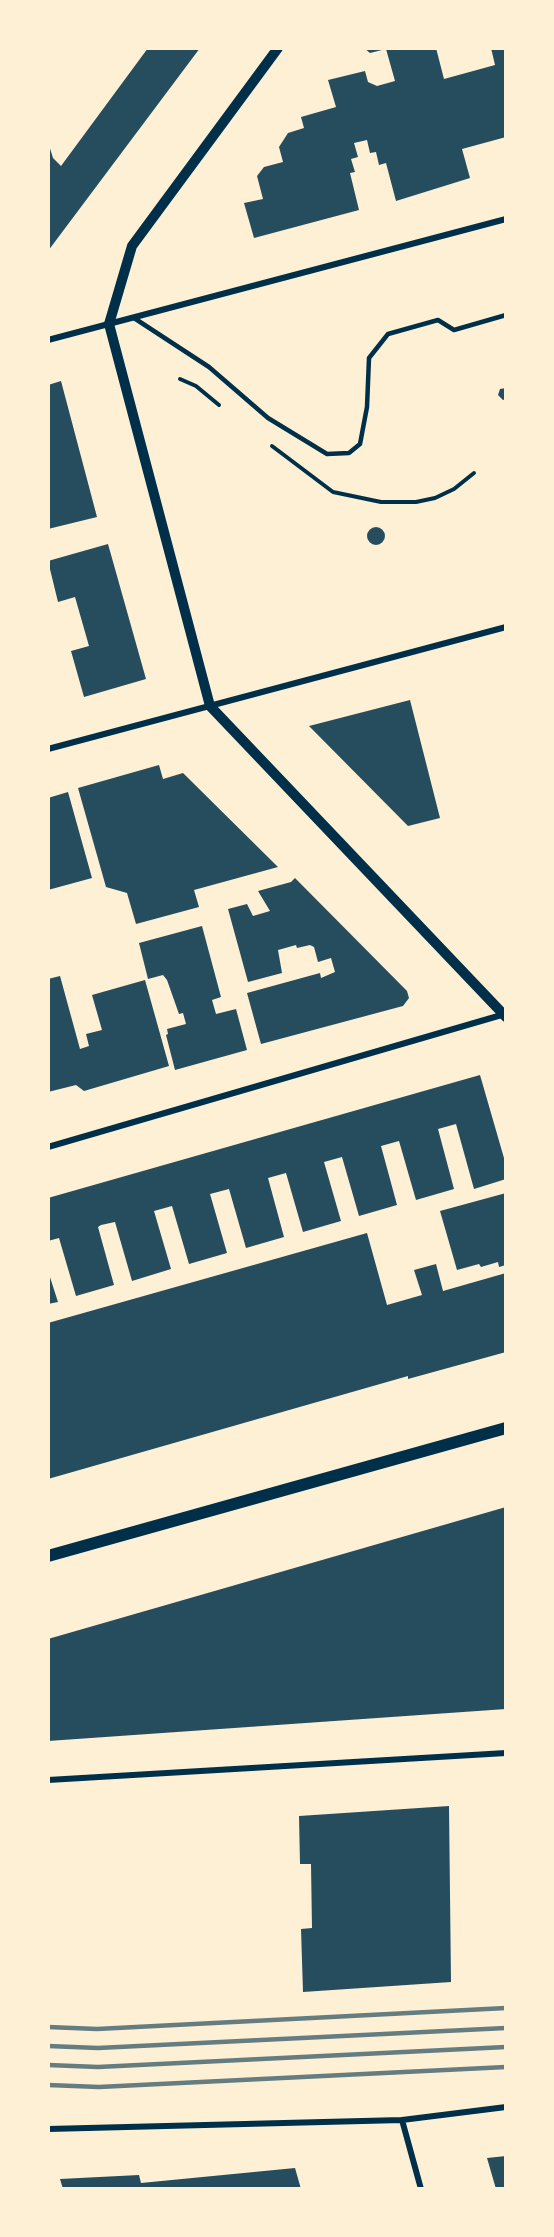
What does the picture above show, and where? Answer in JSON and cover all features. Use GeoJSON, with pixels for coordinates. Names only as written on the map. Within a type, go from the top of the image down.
{"type":"FeatureCollection","features":[{"type":"Feature","properties":{"kind":"main road"},"geometry":{"type":"LineString","coordinates":[[48,1556],[506,1428]]}},
{"type":"Feature","properties":{"kind":"street"},"geometry":{"type":"LineString","coordinates":[[48,1147],[505,1015],[210,706],[109,324],[132,246],[278,48]]}},
{"type":"Feature","properties":{"kind":"street"},"geometry":{"type":"LineString","coordinates":[[48,340],[506,219]]}},
{"type":"Feature","properties":{"kind":"street"},"geometry":{"type":"LineString","coordinates":[[48,749],[506,627]]}},
{"type":"Feature","properties":{"kind":"street"},"geometry":{"type":"LineString","coordinates":[[48,1780],[506,1753]]}},
{"type":"Feature","properties":{"kind":"street"},"geometry":{"type":"LineString","coordinates":[[48,2129],[402,2120],[506,2107]]}},
{"type":"Feature","properties":{"kind":"street"},"geometry":{"type":"LineString","coordinates":[[402,2120],[421,2189]]}},
{"type":"Feature","properties":{"kind":"lane"},"geometry":{"type":"LineString","coordinates":[[134,318],[209,367],[268,418],[327,454],[349,453],[360,444],[367,407],[369,358],[388,333],[438,320],[454,330],[506,315]]}},
{"type":"Feature","properties":{"kind":"path"},"geometry":{"type":"LineString","coordinates":[[381,502],[416,502],[435,498],[454,489],[474,472]]}},
{"type":"Feature","properties":{"kind":"building"},"geometry":{"type":"Polygon","coordinates":[[[148,48],[200,48],[48,251],[48,142],[53,158],[61,166],[148,48]]]}},
{"type":"Feature","properties":{"kind":"building"},"geometry":{"type":"Polygon","coordinates":[[[364,48],[436,48],[444,79],[495,65],[491,48],[506,48],[506,137],[462,149],[470,178],[396,201],[386,163],[379,165],[376,152],[370,153],[367,140],[354,143],[358,157],[351,159],[355,172],[350,173],[359,210],[254,238],[244,203],[263,199],[257,176],[264,167],[283,162],[279,147],[288,133],[304,128],[301,117],[336,107],[328,80],[365,71],[368,82],[377,86],[395,81],[386,49],[370,53],[364,48]]]}},
{"type":"Feature","properties":{"kind":"building"},"geometry":{"type":"Polygon","coordinates":[[[61,381],[97,517],[48,529],[48,385],[61,381]]]}},
{"type":"Feature","properties":{"kind":"building"},"geometry":{"type":"Polygon","coordinates":[[[506,388],[506,399],[503,400],[498,395],[500,389],[506,388]]]}},
{"type":"Feature","properties":{"kind":"building"},"geometry":{"type":"Polygon","coordinates":[[[376,527],[382,530],[385,536],[382,542],[376,545],[370,542],[367,536],[370,530],[376,527]]]}},
{"type":"Feature","properties":{"kind":"building"},"geometry":{"type":"Polygon","coordinates":[[[108,544],[146,679],[84,697],[71,651],[89,646],[75,597],[58,602],[48,561],[108,544]]]}},
{"type":"Feature","properties":{"kind":"building"},"geometry":{"type":"Polygon","coordinates":[[[410,700],[440,818],[408,826],[309,726],[410,700]]]}},
{"type":"Feature","properties":{"kind":"building"},"geometry":{"type":"Polygon","coordinates":[[[159,765],[163,779],[183,773],[278,867],[194,890],[199,907],[136,924],[127,893],[106,887],[78,788],[159,765]]]}},
{"type":"Feature","properties":{"kind":"building"},"geometry":{"type":"Polygon","coordinates":[[[68,792],[92,878],[48,890],[48,798],[68,792]]]}},
{"type":"Feature","properties":{"kind":"building"},"geometry":{"type":"Polygon","coordinates":[[[295,878],[407,991],[409,998],[403,1006],[261,1044],[247,993],[320,973],[321,978],[335,972],[331,958],[318,962],[314,947],[310,945],[297,948],[296,945],[278,950],[282,973],[248,982],[228,909],[247,904],[253,916],[270,911],[258,891],[291,882],[295,878]]]}},
{"type":"Feature","properties":{"kind":"building"},"geometry":{"type":"Polygon","coordinates":[[[202,926],[221,997],[212,1000],[216,1014],[236,1009],[247,1050],[175,1070],[166,1035],[168,1034],[167,1029],[186,1024],[183,1013],[179,1014],[167,980],[163,975],[148,979],[139,943],[202,926]]]}},
{"type":"Feature","properties":{"kind":"building"},"geometry":{"type":"Polygon","coordinates":[[[60,976],[80,1049],[89,1046],[86,1034],[102,1030],[92,995],[145,980],[169,1066],[84,1091],[76,1085],[48,1092],[48,979],[60,976]]]}},
{"type":"Feature","properties":{"kind":"building"},"geometry":{"type":"Polygon","coordinates":[[[480,1075],[506,1165],[506,1179],[474,1189],[456,1124],[438,1129],[454,1189],[416,1200],[399,1141],[381,1146],[397,1205],[359,1216],[342,1157],[324,1162],[341,1221],[303,1232],[286,1173],[268,1178],[284,1237],[246,1248],[229,1189],[210,1194],[227,1253],[189,1264],[172,1206],[154,1211],[171,1269],[132,1281],[115,1222],[98,1227],[114,1285],[76,1296],[59,1238],[48,1241],[48,1198],[480,1075]]]}},
{"type":"Feature","properties":{"kind":"building"},"geometry":{"type":"Polygon","coordinates":[[[506,1193],[506,1265],[499,1267],[498,1262],[457,1270],[440,1211],[506,1193]]]}},
{"type":"Feature","properties":{"kind":"building"},"geometry":{"type":"Polygon","coordinates":[[[367,1233],[387,1305],[422,1295],[414,1270],[436,1264],[443,1291],[506,1273],[506,1352],[408,1379],[408,1376],[48,1479],[48,1323],[367,1233]]]}},
{"type":"Feature","properties":{"kind":"building"},"geometry":{"type":"Polygon","coordinates":[[[48,1271],[58,1302],[48,1304],[48,1271]]]}},
{"type":"Feature","properties":{"kind":"building"},"geometry":{"type":"Polygon","coordinates":[[[506,1507],[506,1709],[48,1741],[48,1639],[506,1507]]]}},
{"type":"Feature","properties":{"kind":"building"},"geometry":{"type":"Polygon","coordinates":[[[449,1806],[451,1982],[303,1992],[301,1929],[312,1928],[311,1864],[300,1864],[299,1816],[449,1806]]]}},
{"type":"Feature","properties":{"kind":"building"},"geometry":{"type":"Polygon","coordinates":[[[506,2156],[506,2189],[496,2189],[487,2158],[506,2156]]]}},
{"type":"Feature","properties":{"kind":"building"},"geometry":{"type":"Polygon","coordinates":[[[295,2168],[301,2189],[63,2189],[60,2179],[139,2175],[141,2183],[295,2168]]]}},
{"type":"Feature","properties":{"kind":"railway"},"geometry":{"type":"LineString","coordinates":[[48,2027],[97,2029],[506,2008]]}},
{"type":"Feature","properties":{"kind":"railway"},"geometry":{"type":"LineString","coordinates":[[48,2046],[98,2048],[506,2028]]}},
{"type":"Feature","properties":{"kind":"railway"},"geometry":{"type":"LineString","coordinates":[[48,2065],[98,2067],[506,2047]]}},
{"type":"Feature","properties":{"kind":"railway"},"geometry":{"type":"LineString","coordinates":[[48,2085],[99,2087],[506,2067]]}}]}
